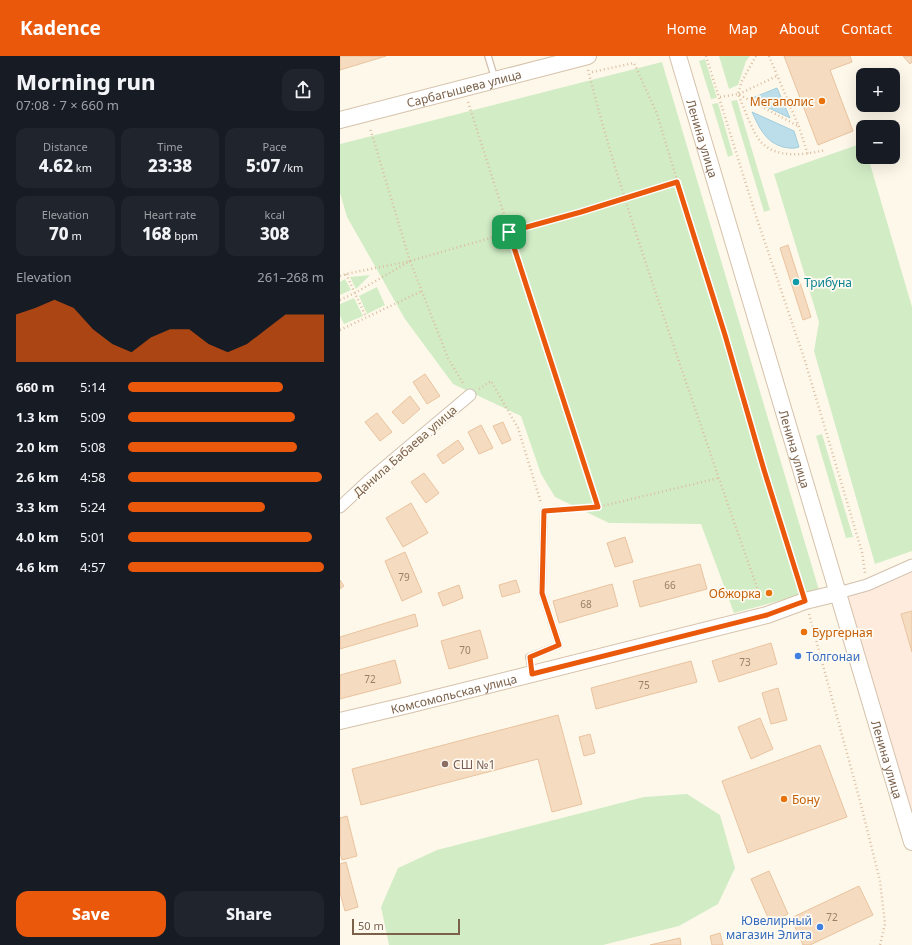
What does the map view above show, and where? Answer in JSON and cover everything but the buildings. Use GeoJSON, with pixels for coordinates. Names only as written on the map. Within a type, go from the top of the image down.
{"type":"FeatureCollection","features":[{"type":"Feature","properties":{"kind":"main road","name":"Сарбагышева улица"},"geometry":{"type":"LineString","coordinates":[[340,120],[586,56]]}},
{"type":"Feature","properties":{"kind":"main road","name":"Ленина улица"},"geometry":{"type":"LineString","coordinates":[[678,56],[912,842]]}},
{"type":"Feature","properties":{"kind":"main road","name":"Комсомольская улица"},"geometry":{"type":"LineString","coordinates":[[340,721],[767,615],[805,601],[838,592]]}},
{"type":"Feature","properties":{"kind":"street","name":"Данила Бабаева улица"},"geometry":{"type":"LineString","coordinates":[[340,507],[368,481],[470,395]]}},
{"type":"Feature","properties":{"kind":"street","name":"Комсомольская улица"},"geometry":{"type":"LineString","coordinates":[[838,592],[867,585],[912,565]]}},
{"type":"Feature","properties":{"kind":"lane"},"geometry":{"type":"LineString","coordinates":[[488,56],[495,80]]}},
{"type":"Feature","properties":{"kind":"lane"},"geometry":{"type":"LineString","coordinates":[[532,674],[530,657],[559,645],[542,593],[544,511]]}},
{"type":"Feature","properties":{"kind":"path"},"geometry":{"type":"LineString","coordinates":[[586,56],[625,198],[718,478],[767,615]]}},
{"type":"Feature","properties":{"kind":"path"},"geometry":{"type":"LineString","coordinates":[[706,56],[756,216],[805,360],[862,552],[867,585]]}},
{"type":"Feature","properties":{"kind":"path"},"geometry":{"type":"LineString","coordinates":[[756,56],[742,81],[738,94],[760,141],[771,149],[781,153],[808,155],[825,150]]}},
{"type":"Feature","properties":{"kind":"path"},"geometry":{"type":"LineString","coordinates":[[769,56],[799,127],[808,155]]}},
{"type":"Feature","properties":{"kind":"path"},"geometry":{"type":"LineString","coordinates":[[634,63],[657,114],[805,601],[868,830],[880,881],[885,924],[880,945]]}},
{"type":"Feature","properties":{"kind":"path"},"geometry":{"type":"LineString","coordinates":[[720,97],[738,94],[777,76]]}},
{"type":"Feature","properties":{"kind":"path"},"geometry":{"type":"LineString","coordinates":[[464,88],[598,507]]}},
{"type":"Feature","properties":{"kind":"path"},"geometry":{"type":"LineString","coordinates":[[738,94],[799,127]]}},
{"type":"Feature","properties":{"kind":"path"},"geometry":{"type":"LineString","coordinates":[[366,114],[410,261]]}},
{"type":"Feature","properties":{"kind":"path"},"geometry":{"type":"LineString","coordinates":[[340,276],[410,261],[677,182]]}},
{"type":"Feature","properties":{"kind":"path"},"geometry":{"type":"LineString","coordinates":[[340,300],[410,261]]}},
{"type":"Feature","properties":{"kind":"path"},"geometry":{"type":"LineString","coordinates":[[346,274],[366,317]]}},
{"type":"Feature","properties":{"kind":"path"},"geometry":{"type":"LineString","coordinates":[[340,328],[422,291]]}},
{"type":"Feature","properties":{"kind":"path"},"geometry":{"type":"LineString","coordinates":[[544,511],[598,507],[718,478]]}},
{"type":"Feature","properties":{"kind":"shaded area"},"geometry":{"type":"Polygon","coordinates":[[[912,571],[912,812],[845,597],[912,571]]]}},
{"type":"Feature","properties":{"kind":"green space"},"geometry":{"type":"Polygon","coordinates":[[[719,56],[750,56],[746,61],[738,85],[729,89],[719,56]]]}},
{"type":"Feature","properties":{"kind":"green space"},"geometry":{"type":"Polygon","coordinates":[[[705,59],[717,98],[711,99],[699,61],[705,59]]]}},
{"type":"Feature","properties":{"kind":"green space"},"geometry":{"type":"Polygon","coordinates":[[[662,62],[819,590],[734,613],[701,524],[609,523],[555,497],[541,474],[521,416],[453,384],[405,319],[347,217],[340,193],[340,144],[662,62]]]}},
{"type":"Feature","properties":{"kind":"green space"},"geometry":{"type":"Polygon","coordinates":[[[737,100],[770,210],[764,212],[731,101],[737,100]]]}},
{"type":"Feature","properties":{"kind":"green space"},"geometry":{"type":"Polygon","coordinates":[[[718,103],[733,155],[728,157],[712,104],[718,103]]]}},
{"type":"Feature","properties":{"kind":"green space"},"geometry":{"type":"Polygon","coordinates":[[[856,145],[856,164],[870,164],[912,307],[912,551],[875,564],[814,351],[819,322],[774,174],[856,145]]]}},
{"type":"Feature","properties":{"kind":"green space"},"geometry":{"type":"Polygon","coordinates":[[[370,275],[356,289],[350,277],[370,275]]]}},
{"type":"Feature","properties":{"kind":"green space"},"geometry":{"type":"Polygon","coordinates":[[[345,279],[351,290],[340,295],[340,282],[345,279]]]}},
{"type":"Feature","properties":{"kind":"green space"},"geometry":{"type":"Polygon","coordinates":[[[377,287],[385,305],[367,314],[359,296],[377,287]]]}},
{"type":"Feature","properties":{"kind":"green space"},"geometry":{"type":"Polygon","coordinates":[[[354,298],[363,316],[344,324],[340,316],[340,304],[354,298]]]}},
{"type":"Feature","properties":{"kind":"green space"},"geometry":{"type":"Polygon","coordinates":[[[822,434],[853,537],[846,538],[816,436],[822,434]]]}},
{"type":"Feature","properties":{"kind":"green space"},"geometry":{"type":"Polygon","coordinates":[[[687,794],[720,815],[735,868],[718,904],[679,926],[603,945],[389,945],[381,907],[398,868],[437,850],[644,797],[687,794]]]}},
{"type":"Feature","properties":{"kind":"water"},"geometry":{"type":"Polygon","coordinates":[[[777,88],[790,118],[750,99],[777,88]]]}},
{"type":"Feature","properties":{"kind":"water"},"geometry":{"type":"Polygon","coordinates":[[[752,112],[794,131],[799,147],[783,147],[772,142],[763,133],[752,112]]]}},
{"type":"Feature","properties":{"kind":"place","name":"Мегаполис"},"geometry":{"type":"Point","coordinates":[822,101]}},
{"type":"Feature","properties":{"kind":"place","name":"Трибуна"},"geometry":{"type":"Point","coordinates":[796,282]}},
{"type":"Feature","properties":{"kind":"place","name":"Обжорка"},"geometry":{"type":"Point","coordinates":[769,593]}},
{"type":"Feature","properties":{"kind":"place","name":"Бургерная"},"geometry":{"type":"Point","coordinates":[804,632]}},
{"type":"Feature","properties":{"kind":"place","name":"Толгонаи"},"geometry":{"type":"Point","coordinates":[798,656]}},
{"type":"Feature","properties":{"kind":"place","name":"СШ №1"},"geometry":{"type":"Point","coordinates":[445,764]}},
{"type":"Feature","properties":{"kind":"place","name":"Бону"},"geometry":{"type":"Point","coordinates":[784,799]}},
{"type":"Feature","properties":{"kind":"place","name":"Ювелирный магазин Элита"},"geometry":{"type":"Point","coordinates":[820,927]}},
{"type":"Feature","properties":{"kind":"route"},"geometry":{"type":"LineString","coordinates":[[677,182],[725,335],[764,470],[805,601],[767,615],[532,674],[530,657],[559,645],[542,593],[544,511],[598,507],[509,232],[581,212],[677,182]]}}]}
